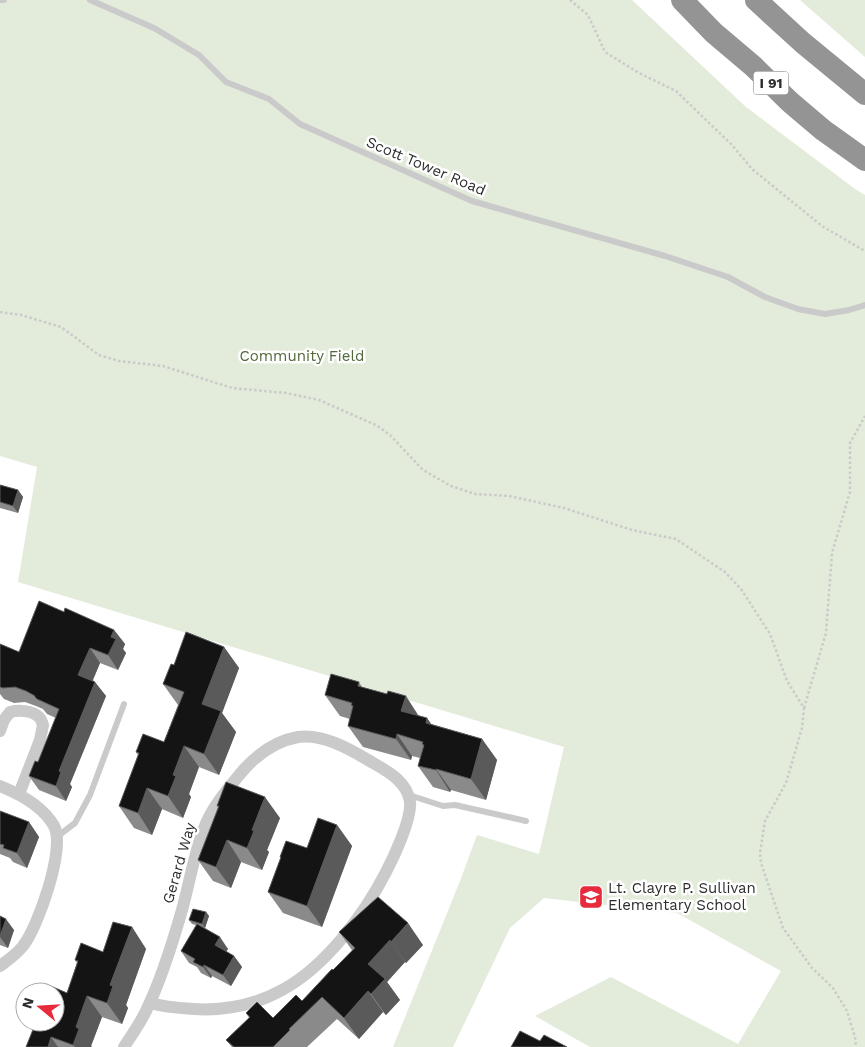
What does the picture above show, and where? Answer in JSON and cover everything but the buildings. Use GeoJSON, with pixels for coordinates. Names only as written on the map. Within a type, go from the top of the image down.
{"type":"FeatureCollection","features":[{"type":"Feature","properties":{"kind":"highway","name":"I 91"},"geometry":{"type":"LineString","coordinates":[[682,0],[714,33],[753,66],[803,113],[865,160]]}},
{"type":"Feature","properties":{"kind":"highway"},"geometry":{"type":"LineString","coordinates":[[756,0],[803,43],[865,94]]}},
{"type":"Feature","properties":{"kind":"street"},"geometry":{"type":"LineString","coordinates":[[0,731],[4,720],[10,712],[18,710],[32,713],[39,717],[43,725],[40,740],[19,794]]}},
{"type":"Feature","properties":{"kind":"street","name":"Gerard Way"},"geometry":{"type":"LineString","coordinates":[[124,1047],[137,1028],[150,1003],[167,959],[199,844],[208,819],[222,796],[251,762],[263,752],[287,740],[300,737],[320,738],[343,746],[391,773],[400,781],[408,795]]}},
{"type":"Feature","properties":{"kind":"street"},"geometry":{"type":"LineString","coordinates":[[0,786],[19,794],[35,805],[54,826],[58,836],[49,885],[33,929],[23,946],[0,966]]}},
{"type":"Feature","properties":{"kind":"street"},"geometry":{"type":"LineString","coordinates":[[150,1003],[175,1008],[201,1010],[236,1007],[283,990],[305,974],[340,940],[362,912],[380,884],[392,860],[410,813],[408,795]]}},
{"type":"Feature","properties":{"kind":"lane","name":"Scott Tower Road"},"geometry":{"type":"LineString","coordinates":[[90,0],[154,28],[199,55],[226,82],[269,99],[300,124],[472,201],[665,256],[728,277],[765,297],[798,309],[825,314],[865,305]]}},
{"type":"Feature","properties":{"kind":"lane"},"geometry":{"type":"LineString","coordinates":[[58,836],[75,824],[90,795],[124,704]]}},
{"type":"Feature","properties":{"kind":"lane"},"geometry":{"type":"LineString","coordinates":[[408,795],[443,806],[455,804],[526,821]]}},
{"type":"Feature","properties":{"kind":"path"},"geometry":{"type":"LineString","coordinates":[[570,0],[588,15],[605,52],[639,73],[676,91],[732,145],[752,169],[822,226],[865,252]]}},
{"type":"Feature","properties":{"kind":"path"},"geometry":{"type":"LineString","coordinates":[[0,312],[21,315],[62,326],[99,355],[120,361],[163,366],[232,388],[286,393],[319,400],[376,425],[390,435],[423,470],[451,486],[475,494],[509,496],[564,508],[632,530],[676,539],[725,572],[741,589],[770,634],[786,681],[804,708]]}},
{"type":"Feature","properties":{"kind":"path"},"geometry":{"type":"LineString","coordinates":[[856,1047],[847,1011],[833,988],[812,968],[783,928],[761,863],[760,853],[765,821],[786,783],[802,728],[804,708],[826,633],[832,553],[850,492],[850,443],[865,416]]}},
{"type":"Feature","properties":{"kind":"green space","name":"Community Field"},"geometry":{"type":"Polygon","coordinates":[[[0,0],[632,0],[746,107],[865,195],[865,1047],[590,1047],[535,1016],[611,977],[738,1044],[781,971],[677,913],[544,898],[510,928],[453,1047],[393,1047],[477,835],[539,854],[564,747],[18,582],[37,467],[0,456],[0,0]]]}},
{"type":"Feature","properties":{"kind":"green space"},"geometry":{"type":"Polygon","coordinates":[[[800,0],[865,0],[865,57],[800,0]]]}},
{"type":"Feature","properties":{"kind":"place","name":"Lt. Clayre P. Sullivan Elementary School"},"geometry":{"type":"Point","coordinates":[591,897]}}]}
